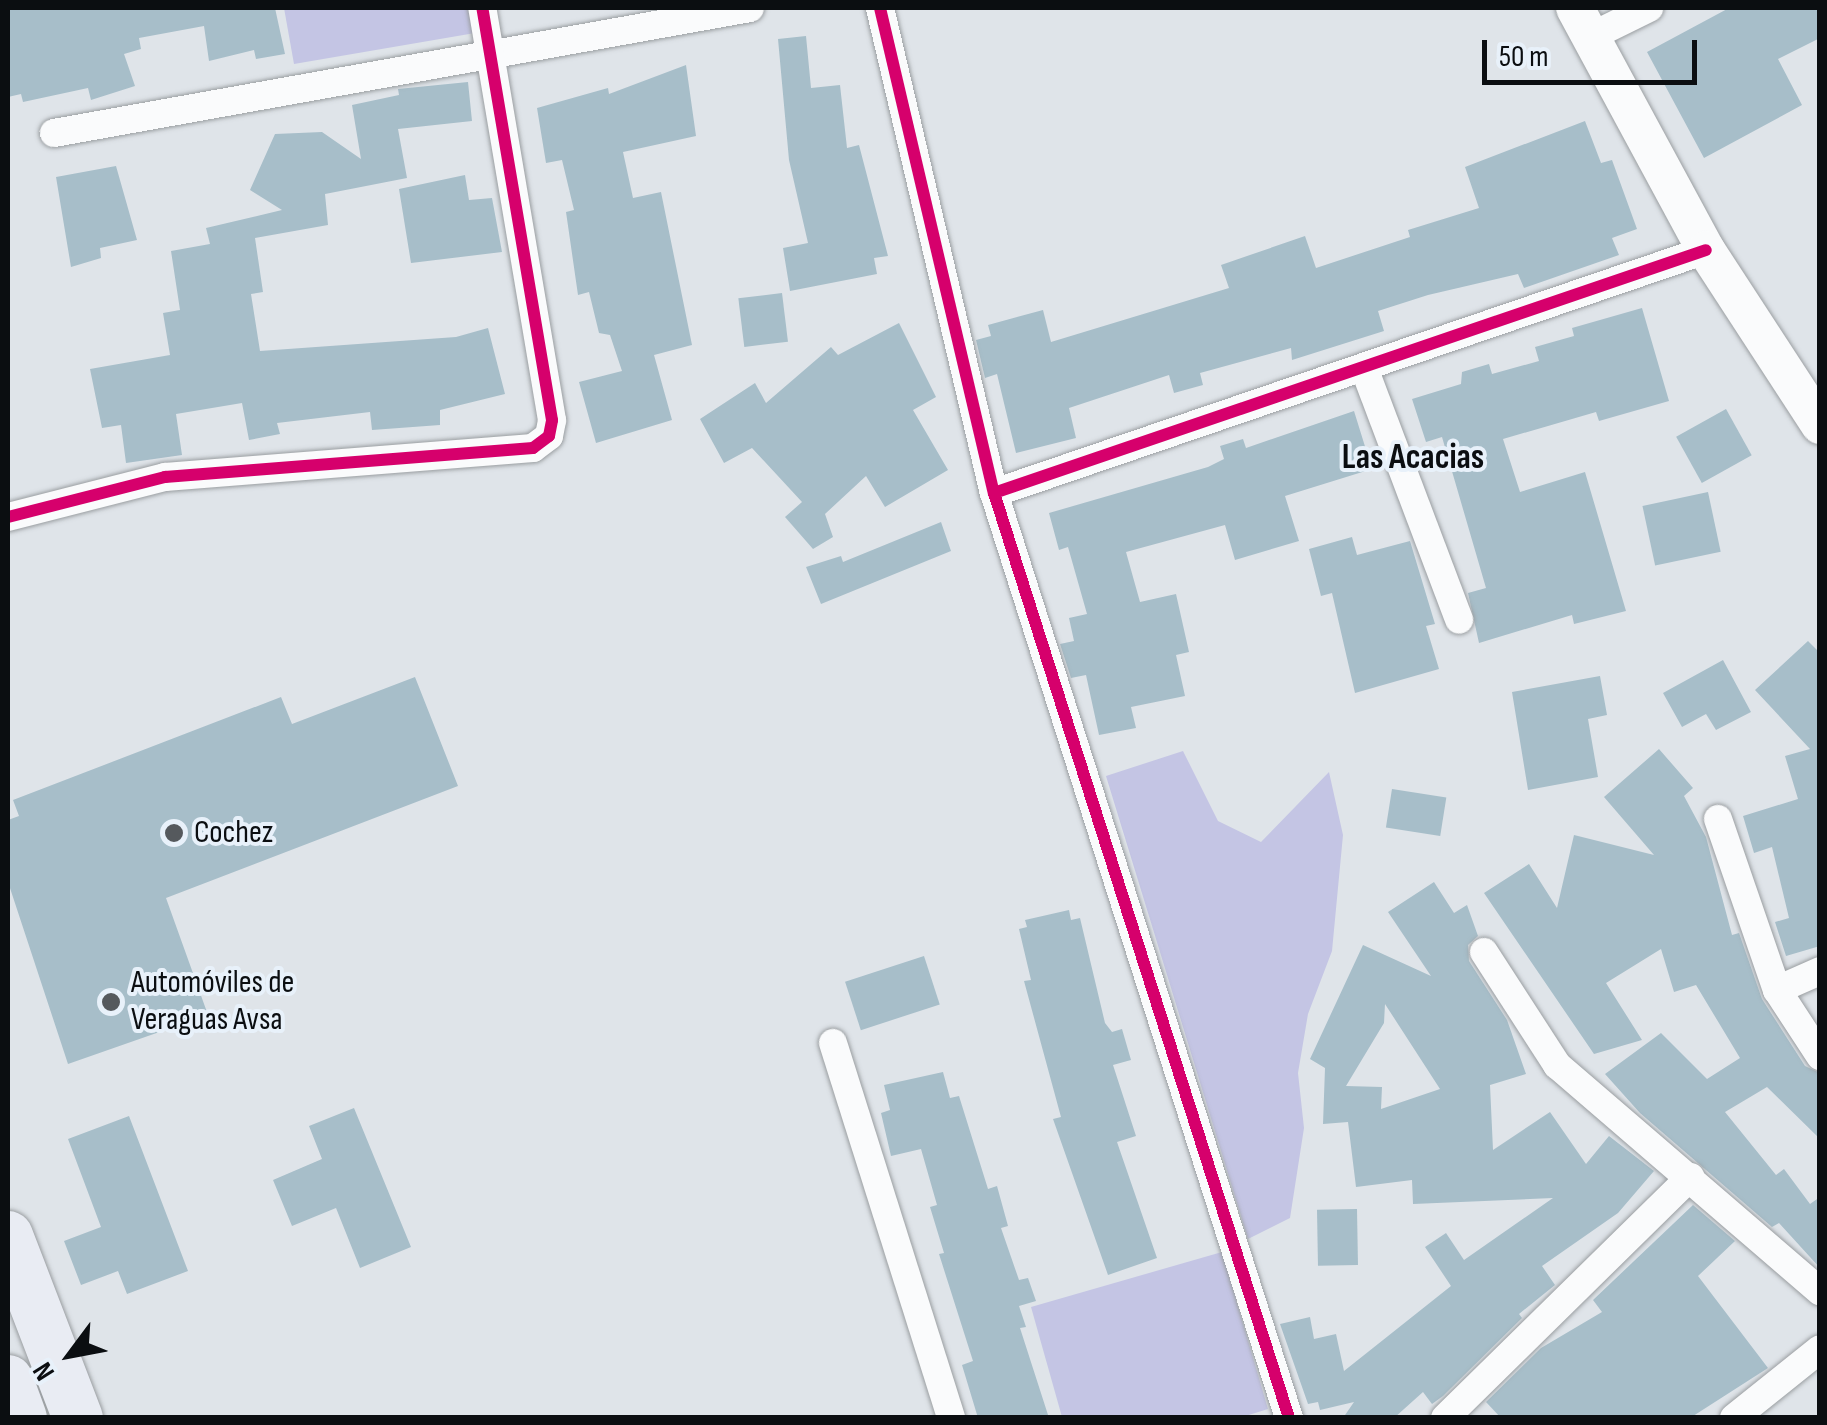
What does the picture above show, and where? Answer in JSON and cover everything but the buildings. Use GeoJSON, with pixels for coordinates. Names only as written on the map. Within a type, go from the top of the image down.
{"type":"FeatureCollection","features":[{"type":"Feature","properties":{"kind":"highway"},"geometry":{"type":"LineString","coordinates":[[8,1236],[78,1418]]}},
{"type":"Feature","properties":{"kind":"highway"},"geometry":{"type":"LineString","coordinates":[[8,1380],[22,1418]]}},
{"type":"Feature","properties":{"kind":"street"},"geometry":{"type":"LineString","coordinates":[[8,517],[165,476],[533,448],[549,436],[552,420],[482,8]]}},
{"type":"Feature","properties":{"kind":"street"},"geometry":{"type":"LineString","coordinates":[[54,133],[750,8]]}},
{"type":"Feature","properties":{"kind":"street"},"geometry":{"type":"LineString","coordinates":[[880,8],[994,493],[1289,1418]]}},
{"type":"Feature","properties":{"kind":"street"},"geometry":{"type":"LineString","coordinates":[[1649,8],[1583,22],[1706,250],[1820,425]]}},
{"type":"Feature","properties":{"kind":"street"},"geometry":{"type":"LineString","coordinates":[[994,493],[1706,250]]}},
{"type":"Feature","properties":{"kind":"street"},"geometry":{"type":"LineString","coordinates":[[1364,368],[1459,620]]}},
{"type":"Feature","properties":{"kind":"street"},"geometry":{"type":"LineString","coordinates":[[1718,820],[1777,990],[1820,1056]]}},
{"type":"Feature","properties":{"kind":"street"},"geometry":{"type":"LineString","coordinates":[[1484,952],[1557,1065],[1820,1291]]}},
{"type":"Feature","properties":{"kind":"street"},"geometry":{"type":"LineString","coordinates":[[1777,990],[1820,971]]}},
{"type":"Feature","properties":{"kind":"street"},"geometry":{"type":"LineString","coordinates":[[832,1043],[952,1418]]}},
{"type":"Feature","properties":{"kind":"street"},"geometry":{"type":"LineString","coordinates":[[1445,1418],[1690,1177]]}},
{"type":"Feature","properties":{"kind":"street"},"geometry":{"type":"LineString","coordinates":[[1734,1418],[1820,1349]]}},
{"type":"Feature","properties":{"kind":"shaded area"},"geometry":{"type":"Polygon","coordinates":[[[284,8],[470,8],[475,33],[294,64],[284,8]]]}},
{"type":"Feature","properties":{"kind":"shaded area"},"geometry":{"type":"Polygon","coordinates":[[[1183,751],[1218,821],[1261,842],[1329,772],[1343,835],[1332,951],[1308,1014],[1298,1073],[1304,1128],[1290,1218],[1248,1239],[1106,776],[1183,751]]]}},
{"type":"Feature","properties":{"kind":"shaded area"},"geometry":{"type":"Polygon","coordinates":[[[1222,1252],[1268,1409],[1239,1418],[1062,1417],[1031,1307],[1222,1252]]]}},
{"type":"Feature","properties":{"kind":"cycle path"},"geometry":{"type":"LineString","coordinates":[[8,517],[165,477],[533,448],[549,436],[552,420],[482,8]]}},
{"type":"Feature","properties":{"kind":"cycle path"},"geometry":{"type":"LineString","coordinates":[[880,8],[994,493],[1289,1418]]}},
{"type":"Feature","properties":{"kind":"cycle path"},"geometry":{"type":"LineString","coordinates":[[994,493],[1706,250]]}},
{"type":"Feature","properties":{"kind":"place","name":"Cochez"},"geometry":{"type":"Point","coordinates":[174,833]}},
{"type":"Feature","properties":{"kind":"place","name":"Automóviles de Veraguas Avsa"},"geometry":{"type":"Point","coordinates":[111,1002]}},
{"type":"Feature","properties":{"kind":"district","name":"Las Acacias"},"geometry":{"type":"Point","coordinates":[1413,458]}}]}
